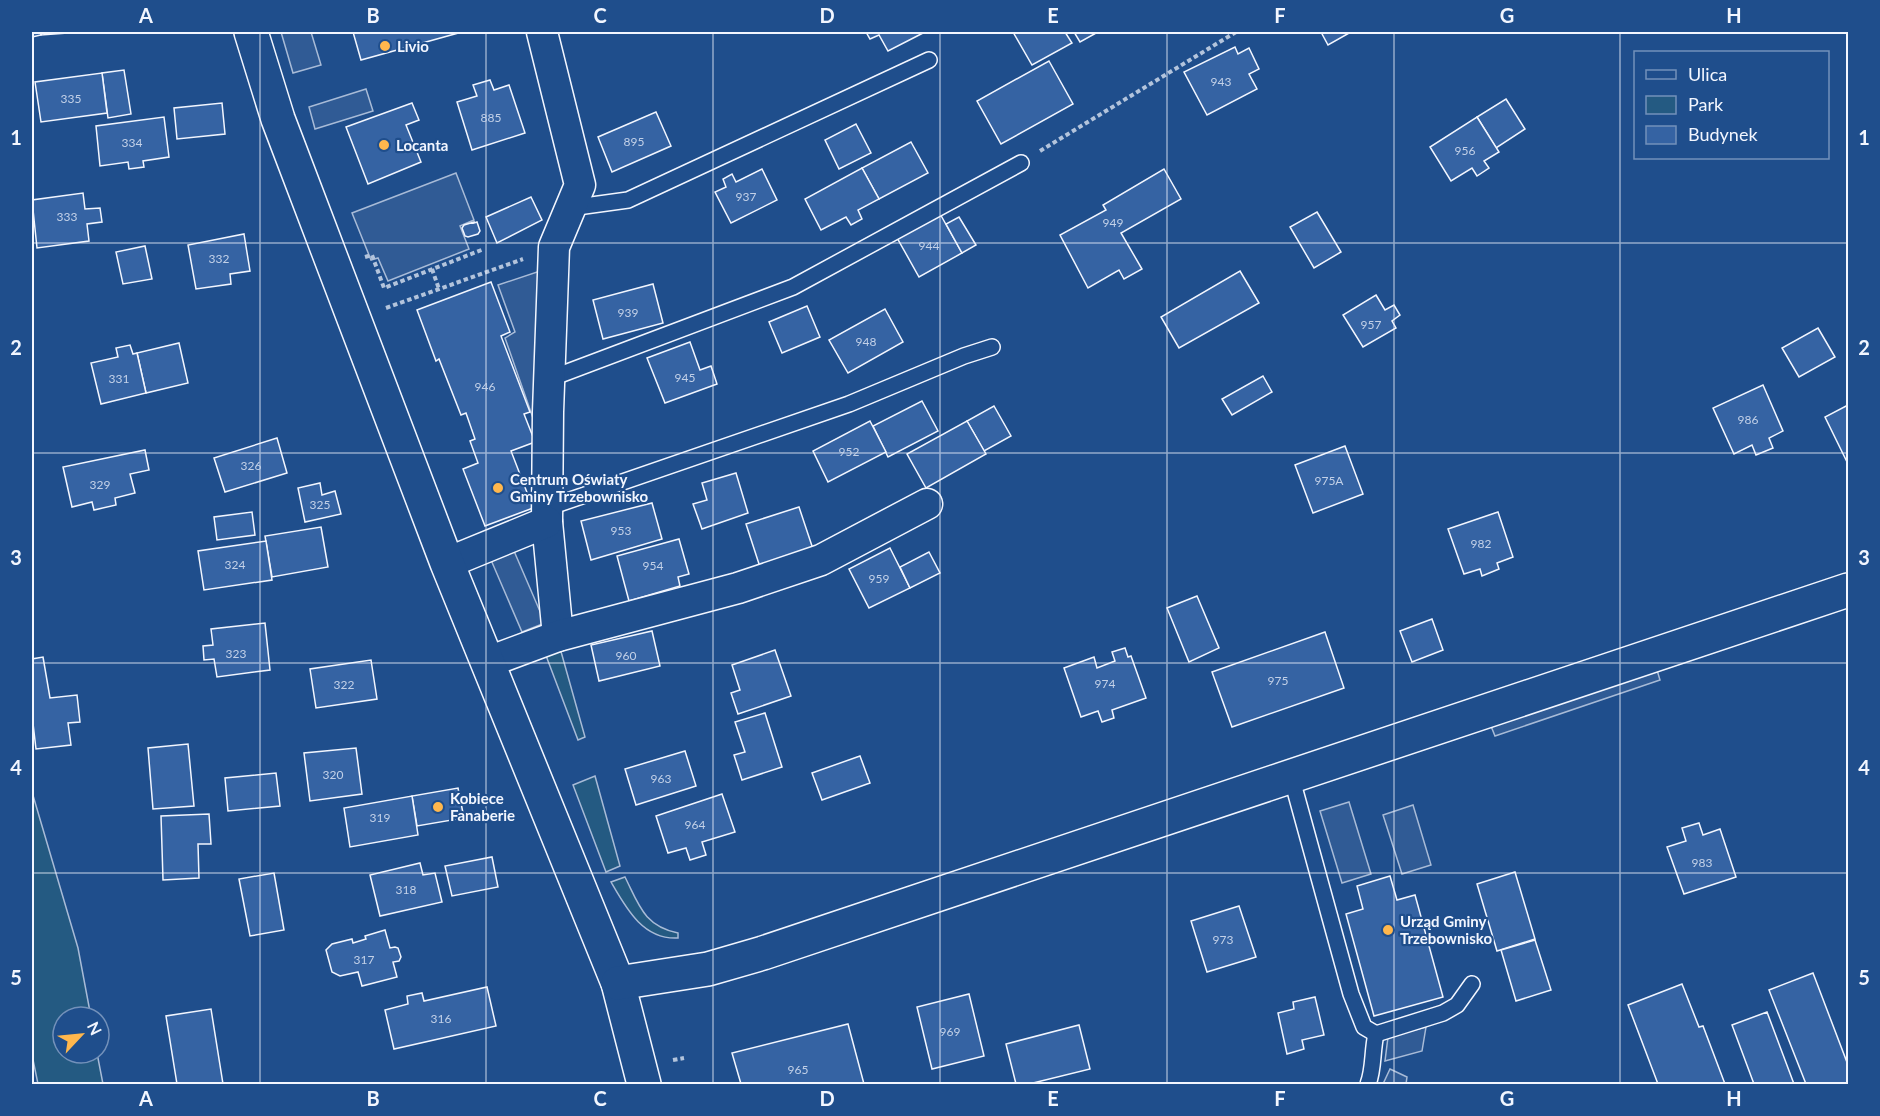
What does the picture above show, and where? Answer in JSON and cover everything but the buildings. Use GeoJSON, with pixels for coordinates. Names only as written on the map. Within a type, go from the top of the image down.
{"type":"FeatureCollection","features":[{"type":"Feature","properties":{"kind":"street"},"geometry":{"type":"LineString","coordinates":[[252,32],[278,119],[447,563],[618,983],[644,1084]]}},
{"type":"Feature","properties":{"kind":"street"},"geometry":{"type":"LineString","coordinates":[[542,32],[580,185],[555,247],[549,379],[547,515],[558,636]]}},
{"type":"Feature","properties":{"kind":"street"},"geometry":{"type":"LineString","coordinates":[[488,662],[558,636],[738,588],[820,560],[927,504]]}},
{"type":"Feature","properties":{"kind":"street"},"geometry":{"type":"LineString","coordinates":[[447,563],[547,515]]}},
{"type":"Feature","properties":{"kind":"street"},"geometry":{"type":"LineString","coordinates":[[618,983],[708,969],[762,953],[1848,590]]}},
{"type":"Feature","properties":{"kind":"lane"},"geometry":{"type":"LineString","coordinates":[[570,208],[628,200],[929,60]]}},
{"type":"Feature","properties":{"kind":"lane"},"geometry":{"type":"LineString","coordinates":[[549,379],[793,287],[1021,163]]}},
{"type":"Feature","properties":{"kind":"lane"},"geometry":{"type":"LineString","coordinates":[[547,515],[849,404],[964,356],[992,347]]}},
{"type":"Feature","properties":{"kind":"lane"},"geometry":{"type":"LineString","coordinates":[[1291,776],[1351,994],[1364,1027],[1376,1034],[1443,1013],[1457,1005],[1472,984]]}},
{"type":"Feature","properties":{"kind":"lane"},"geometry":{"type":"LineString","coordinates":[[1368,1084],[1372,1075],[1372,1052],[1376,1034]]}},
{"type":"Feature","properties":{"kind":"path"},"geometry":{"type":"LineString","coordinates":[[1021,163],[1236,32]]}},
{"type":"Feature","properties":{"kind":"path"},"geometry":{"type":"LineString","coordinates":[[378,311],[555,247]]}},
{"type":"Feature","properties":{"kind":"path"},"geometry":{"type":"LineString","coordinates":[[359,260],[372,255],[384,288],[484,249]]}},
{"type":"Feature","properties":{"kind":"path"},"geometry":{"type":"LineString","coordinates":[[432,270],[439,289]]}},
{"type":"Feature","properties":{"kind":"green space"},"geometry":{"type":"Polygon","coordinates":[[[560,648],[585,737],[578,740],[545,653],[560,648]]]}},
{"type":"Feature","properties":{"kind":"green space"},"geometry":{"type":"Polygon","coordinates":[[[595,776],[620,866],[606,872],[573,785],[595,776]]]}},
{"type":"Feature","properties":{"kind":"green space"},"geometry":{"type":"Polygon","coordinates":[[[32,792],[78,948],[89,1005],[51,1005],[51,1065],[99,1065],[103,1084],[38,1084],[32,1055],[32,792]]]}},
{"type":"Feature","properties":{"kind":"green space"},"geometry":{"type":"Polygon","coordinates":[[[625,877],[639,905],[650,920],[667,930],[678,933],[678,938],[655,934],[637,921],[611,882],[625,877]]]}},
{"type":"Feature","properties":{"kind":"shaded area"},"geometry":{"type":"Polygon","coordinates":[[[281,32],[311,32],[321,65],[293,73],[281,32]]]}},
{"type":"Feature","properties":{"kind":"shaded area"},"geometry":{"type":"Polygon","coordinates":[[[366,89],[373,111],[315,129],[309,107],[366,89]]]}},
{"type":"Feature","properties":{"kind":"shaded area"},"geometry":{"type":"Polygon","coordinates":[[[456,173],[474,220],[460,226],[469,249],[388,281],[378,258],[371,260],[352,213],[456,173]]]}},
{"type":"Feature","properties":{"kind":"shaded area"},"geometry":{"type":"Polygon","coordinates":[[[543,270],[534,421],[505,338],[515,332],[498,285],[543,270]]]}},
{"type":"Feature","properties":{"kind":"shaded area"},"geometry":{"type":"Polygon","coordinates":[[[514,551],[545,623],[522,632],[491,560],[514,551]]]}},
{"type":"Feature","properties":{"kind":"shaded area"},"geometry":{"type":"Polygon","coordinates":[[[1657,670],[1660,680],[1495,736],[1491,726],[1657,670]]]}},
{"type":"Feature","properties":{"kind":"shaded area"},"geometry":{"type":"Polygon","coordinates":[[[1349,802],[1371,874],[1342,883],[1320,811],[1349,802]]]}},
{"type":"Feature","properties":{"kind":"shaded area"},"geometry":{"type":"Polygon","coordinates":[[[1413,805],[1431,865],[1402,874],[1383,815],[1413,805]]]}},
{"type":"Feature","properties":{"kind":"shaded area"},"geometry":{"type":"Polygon","coordinates":[[[1426,1027],[1422,1051],[1385,1061],[1388,1037],[1426,1027]]]}},
{"type":"Feature","properties":{"kind":"shaded area"},"geometry":{"type":"Polygon","coordinates":[[[1390,1069],[1407,1077],[1406,1084],[1383,1084],[1390,1069]]]}},
{"type":"Feature","properties":{"kind":"place","name":"Livio"},"geometry":{"type":"Point","coordinates":[385,46]}},
{"type":"Feature","properties":{"kind":"place","name":"Locanta"},"geometry":{"type":"Point","coordinates":[384,145]}},
{"type":"Feature","properties":{"kind":"place","name":"Centrum Oświaty Gminy Trzebownisko"},"geometry":{"type":"Point","coordinates":[498,488]}},
{"type":"Feature","properties":{"kind":"place","name":"Kobiece Fanaberie"},"geometry":{"type":"Point","coordinates":[438,807]}},
{"type":"Feature","properties":{"kind":"place","name":"Urząd Gminy Trzebownisko"},"geometry":{"type":"Point","coordinates":[1388,930]}}]}
